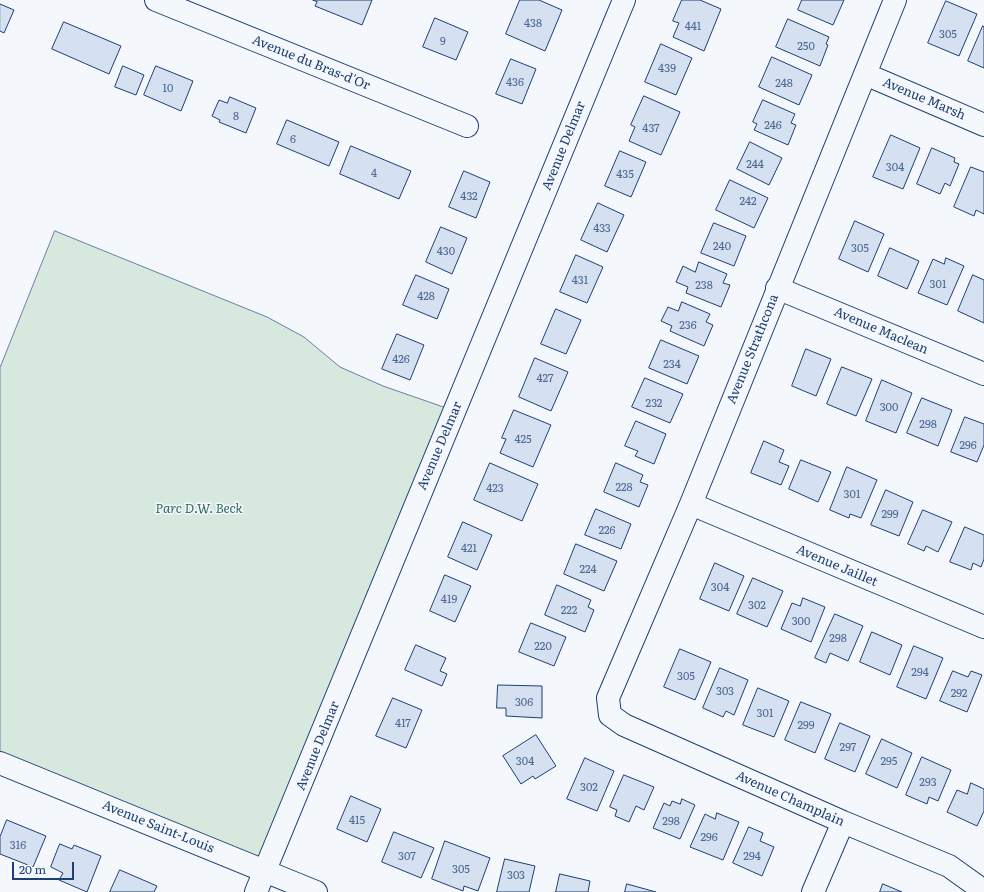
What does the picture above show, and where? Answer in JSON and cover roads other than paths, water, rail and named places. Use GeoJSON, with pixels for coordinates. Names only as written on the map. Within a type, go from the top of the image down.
{"type":"FeatureCollection","features":[{"type":"Feature","properties":{"kind":"street","name":"Avenue du Bras-d'Or"},"geometry":{"type":"LineString","coordinates":[[156,0],[467,126]]}},
{"type":"Feature","properties":{"kind":"street","name":"Avenue Delmar"},"geometry":{"type":"LineString","coordinates":[[256,892],[266,871],[624,0]]}},
{"type":"Feature","properties":{"kind":"street","name":"Avenue Strathcona"},"geometry":{"type":"LineString","coordinates":[[608,698],[691,504],[777,288],[895,0]]}},
{"type":"Feature","properties":{"kind":"street","name":"Avenue Marsh"},"geometry":{"type":"LineString","coordinates":[[865,74],[984,125]]}},
{"type":"Feature","properties":{"kind":"street","name":"Avenue Maclean"},"geometry":{"type":"LineString","coordinates":[[777,288],[984,374]]}},
{"type":"Feature","properties":{"kind":"street","name":"Avenue Jaillet"},"geometry":{"type":"LineString","coordinates":[[691,504],[984,627]]}},
{"type":"Feature","properties":{"kind":"street","name":"Avenue Champlain"},"geometry":{"type":"LineString","coordinates":[[608,698],[610,715],[624,724],[843,822],[949,866],[984,891]]}},
{"type":"Feature","properties":{"kind":"street","name":"Avenue Saint-Louis"},"geometry":{"type":"LineString","coordinates":[[0,763],[316,892]]}},
{"type":"Feature","properties":{"kind":"street"},"geometry":{"type":"LineString","coordinates":[[813,892],[843,822]]}},
{"type":"Feature","properties":{"kind":"park label","name":"Parc D.W. Beck"},"geometry":{"type":"Point","coordinates":[199,509]}}]}
